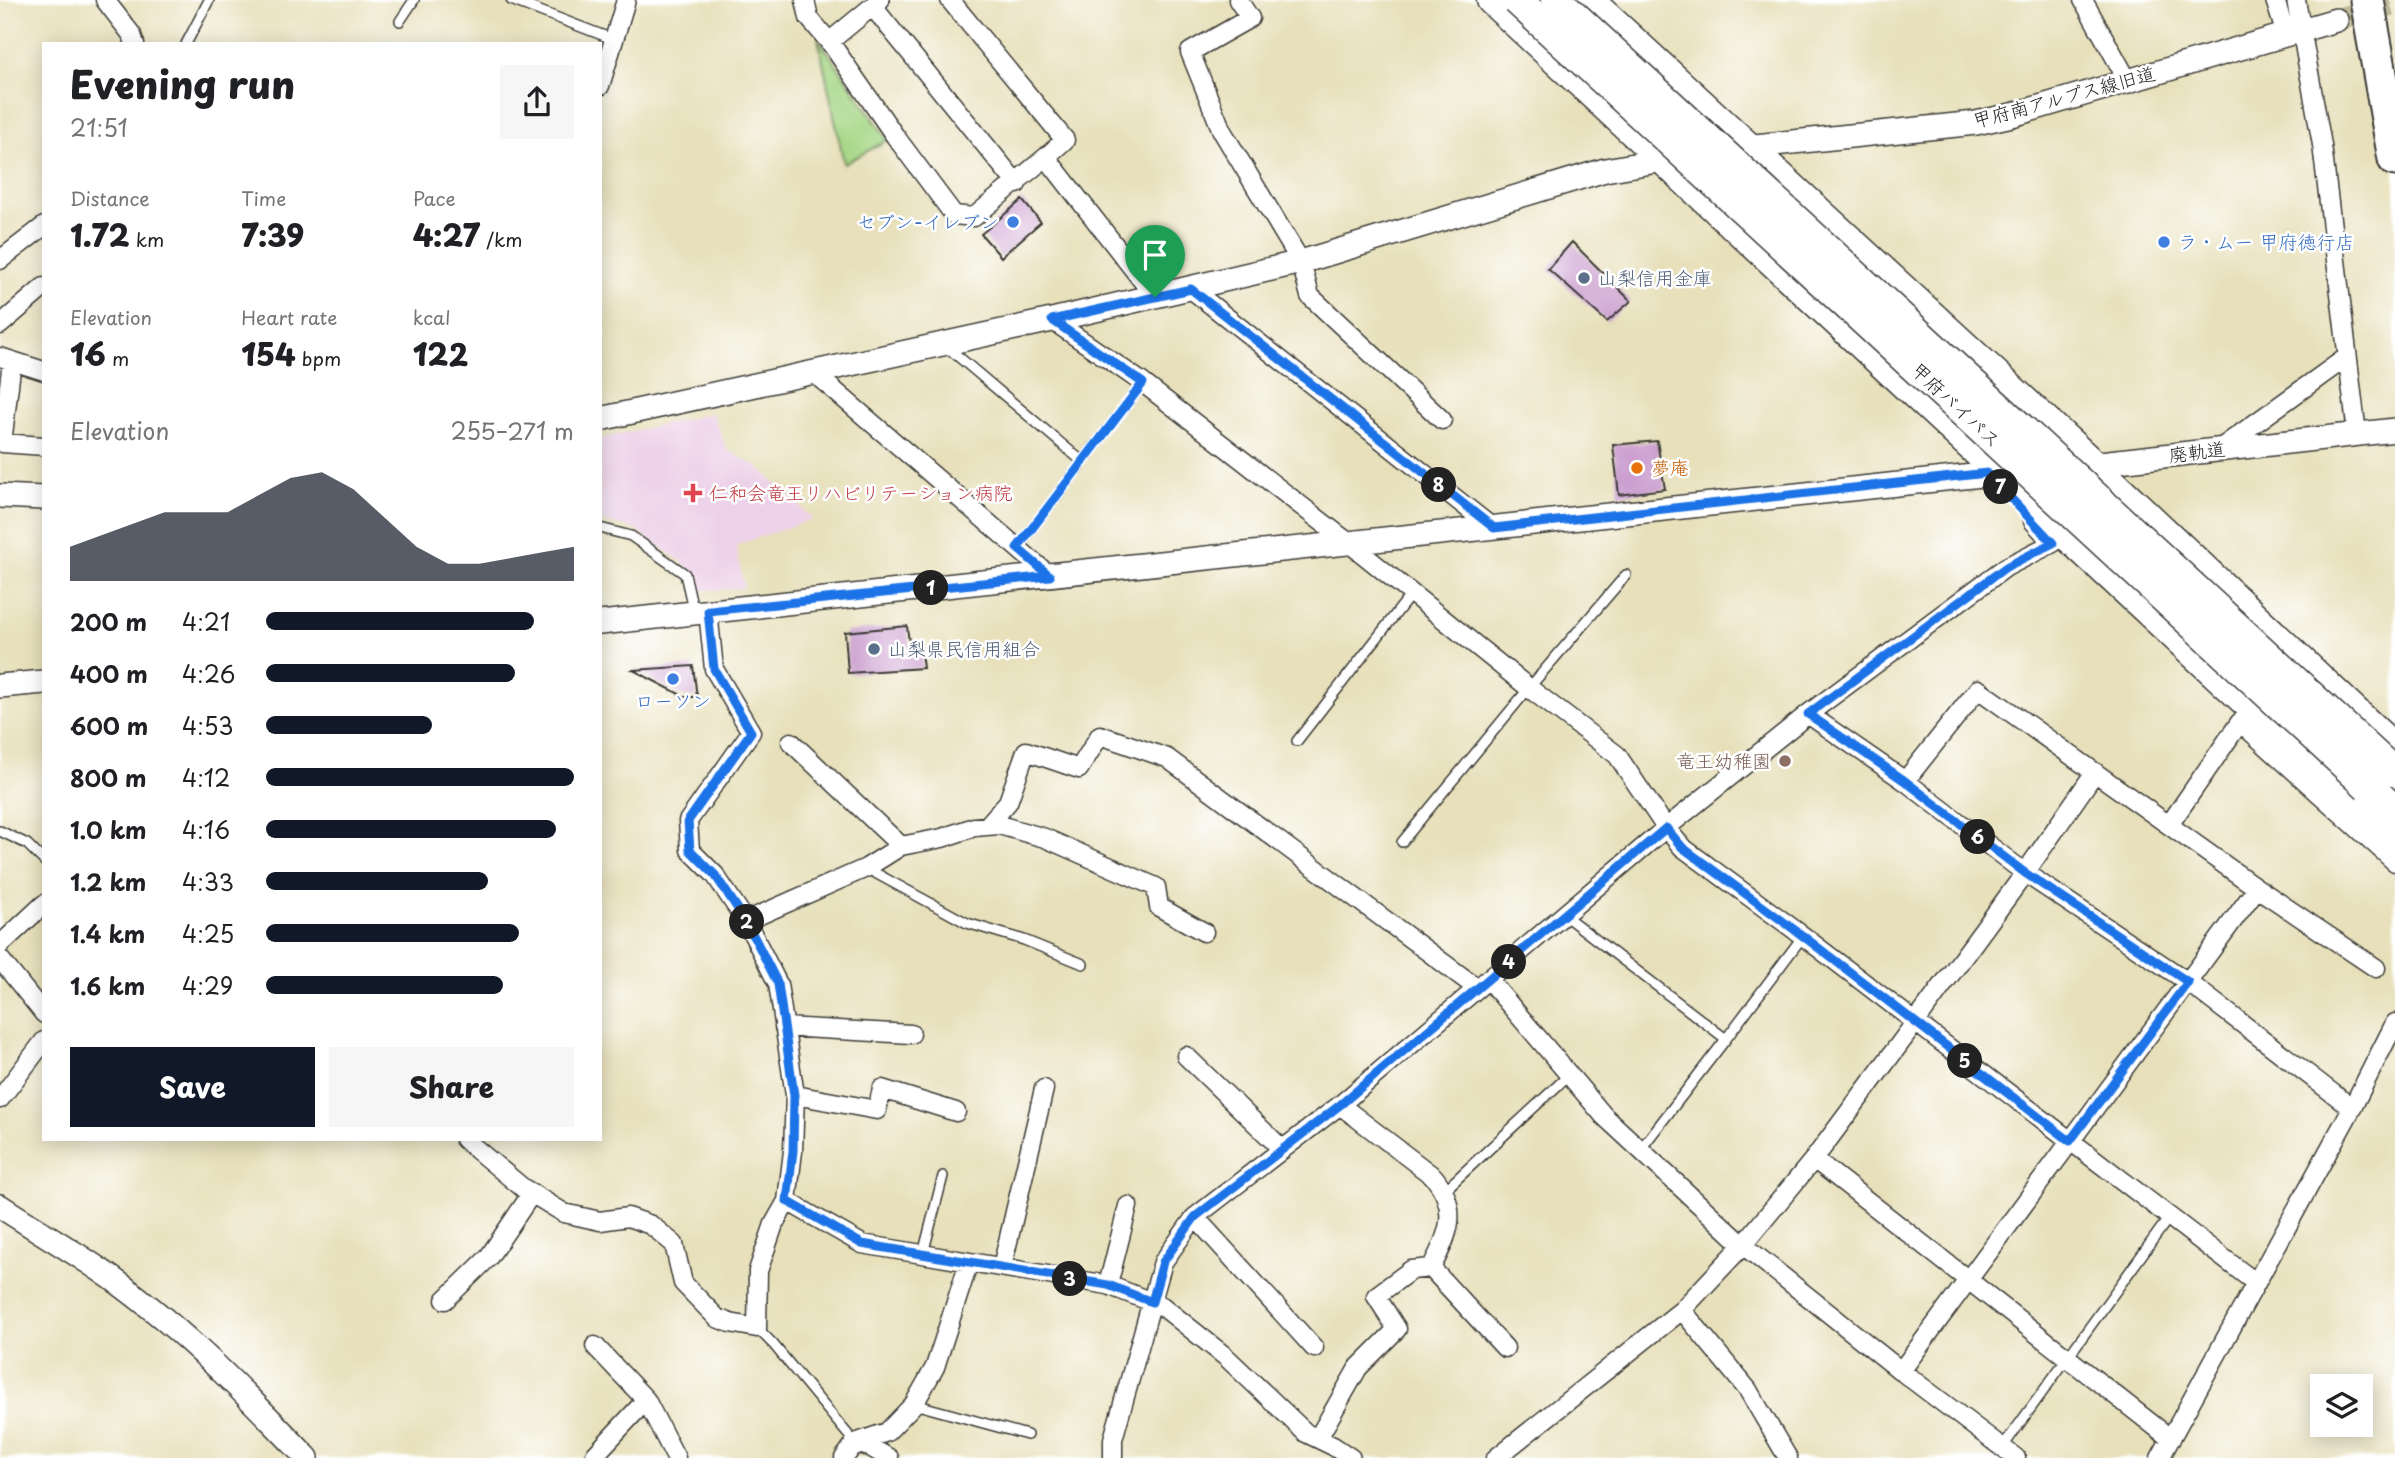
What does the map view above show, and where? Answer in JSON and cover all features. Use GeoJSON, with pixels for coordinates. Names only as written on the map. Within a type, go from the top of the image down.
{"type":"FeatureCollection","features":[{"type":"Feature","properties":{"kind":"highway"},"geometry":{"type":"LineString","coordinates":[[1492,0],[1993,473],[2395,840]]}},
{"type":"Feature","properties":{"kind":"highway","name":"甲府バイパス"},"geometry":{"type":"LineString","coordinates":[[1517,0],[2387,770]]}},
{"type":"Feature","properties":{"kind":"highway","name":"甲府バイパス"},"geometry":{"type":"LineString","coordinates":[[1557,0],[2387,770],[2395,811]]}},
{"type":"Feature","properties":{"kind":"highway"},"geometry":{"type":"LineString","coordinates":[[1588,0],[2092,464],[2387,770]]}},
{"type":"Feature","properties":{"kind":"highway"},"geometry":{"type":"LineString","coordinates":[[2367,0],[2395,159]]}},
{"type":"Feature","properties":{"kind":"street"},"geometry":{"type":"LineString","coordinates":[[105,0],[134,42]]}},
{"type":"Feature","properties":{"kind":"street"},"geometry":{"type":"LineString","coordinates":[[602,80],[626,0]]}},
{"type":"Feature","properties":{"kind":"street"},"geometry":{"type":"LineString","coordinates":[[805,0],[809,18],[954,215],[974,218],[1017,184],[1065,140],[950,0]]}},
{"type":"Feature","properties":{"kind":"street"},"geometry":{"type":"LineString","coordinates":[[1238,0],[1250,18],[1189,52],[1222,131],[1301,262],[1310,296],[1442,420]]}},
{"type":"Feature","properties":{"kind":"street"},"geometry":{"type":"LineString","coordinates":[[2083,0],[2128,81]]}},
{"type":"Feature","properties":{"kind":"street"},"geometry":{"type":"LineString","coordinates":[[2275,0],[2294,32],[2322,145],[2357,434]]}},
{"type":"Feature","properties":{"kind":"street"},"geometry":{"type":"LineString","coordinates":[[2294,32],[2296,0]]}},
{"type":"Feature","properties":{"kind":"street"},"geometry":{"type":"LineString","coordinates":[[829,42],[877,3],[1017,184]]}},
{"type":"Feature","properties":{"kind":"street","name":"甲府南アルプス線旧道"},"geometry":{"type":"LineString","coordinates":[[602,419],[1191,289],[1301,262],[1605,170],[1749,146],[1976,123],[2012,115],[2336,20]]}},
{"type":"Feature","properties":{"kind":"street"},"geometry":{"type":"LineString","coordinates":[[1046,157],[1155,297]]}},
{"type":"Feature","properties":{"kind":"street"},"geometry":{"type":"LineString","coordinates":[[0,260],[42,228]]}},
{"type":"Feature","properties":{"kind":"street"},"geometry":{"type":"LineString","coordinates":[[0,324],[42,289]]}},
{"type":"Feature","properties":{"kind":"street"},"geometry":{"type":"LineString","coordinates":[[1191,289],[1494,528]]}},
{"type":"Feature","properties":{"kind":"street"},"geometry":{"type":"LineString","coordinates":[[1052,320],[1143,383],[1617,755],[1666,828],[1682,847],[1803,936],[2256,1283]]}},
{"type":"Feature","properties":{"kind":"street"},"geometry":{"type":"LineString","coordinates":[[2218,450],[2347,357]]}},
{"type":"Feature","properties":{"kind":"street"},"geometry":{"type":"LineString","coordinates":[[42,370],[6,359],[2,443],[42,446]]}},
{"type":"Feature","properties":{"kind":"street"},"geometry":{"type":"LineString","coordinates":[[814,373],[1050,576]]}},
{"type":"Feature","properties":{"kind":"street","name":"廃軌道"},"geometry":{"type":"LineString","coordinates":[[602,623],[2395,430]]}},
{"type":"Feature","properties":{"kind":"street"},"geometry":{"type":"LineString","coordinates":[[1113,1458],[1113,1439],[1163,1262],[1195,1217],[1340,1105],[1666,828],[1808,714],[2006,567],[2053,543],[1993,473]]}},
{"type":"Feature","properties":{"kind":"street"},"geometry":{"type":"LineString","coordinates":[[0,496],[42,498]]}},
{"type":"Feature","properties":{"kind":"street"},"geometry":{"type":"LineString","coordinates":[[466,1141],[532,1194],[564,1213],[600,1221],[628,1217],[651,1225],[674,1244],[683,1283],[717,1318],[730,1324],[757,1328],[758,1271],[774,1224],[787,1201],[793,1151],[794,1095],[778,984],[746,921],[715,875],[690,850],[688,821],[751,732],[714,669],[701,612]]}},
{"type":"Feature","properties":{"kind":"street"},"geometry":{"type":"LineString","coordinates":[[0,686],[42,682]]}},
{"type":"Feature","properties":{"kind":"street"},"geometry":{"type":"LineString","coordinates":[[1905,781],[1978,689],[2257,888],[2376,968]]}},
{"type":"Feature","properties":{"kind":"street"},"geometry":{"type":"LineString","coordinates":[[1808,714],[1905,781],[2025,873],[2188,982],[2352,1108]]}},
{"type":"Feature","properties":{"kind":"street"},"geometry":{"type":"LineString","coordinates":[[2169,825],[2240,722],[2395,862]]}},
{"type":"Feature","properties":{"kind":"street"},"geometry":{"type":"LineString","coordinates":[[987,826],[1007,802],[1026,751],[1079,769],[1100,735],[1167,758],[1482,984],[1569,1074],[1604,1116],[1743,1245],[2009,1453]]}},
{"type":"Feature","properties":{"kind":"street"},"geometry":{"type":"LineString","coordinates":[[791,742],[901,846]]}},
{"type":"Feature","properties":{"kind":"street"},"geometry":{"type":"LineString","coordinates":[[1496,1458],[1682,1310],[1743,1245],[1814,1159],[2025,873],[2095,772]]}},
{"type":"Feature","properties":{"kind":"street"},"geometry":{"type":"LineString","coordinates":[[746,921],[866,868],[901,846],[942,838],[974,827],[999,825],[1045,838],[1156,887],[1159,907],[1204,932]]}},
{"type":"Feature","properties":{"kind":"street"},"geometry":{"type":"LineString","coordinates":[[1901,1371],[2257,888]]}},
{"type":"Feature","properties":{"kind":"street"},"geometry":{"type":"LineString","coordinates":[[0,945],[42,906]]}},
{"type":"Feature","properties":{"kind":"street"},"geometry":{"type":"LineString","coordinates":[[0,959],[42,1012]]}},
{"type":"Feature","properties":{"kind":"street"},"geometry":{"type":"LineString","coordinates":[[2160,1458],[2352,1108],[2395,1023]]}},
{"type":"Feature","properties":{"kind":"street"},"geometry":{"type":"LineString","coordinates":[[784,1027],[911,1034]]}},
{"type":"Feature","properties":{"kind":"street"},"geometry":{"type":"LineString","coordinates":[[0,1099],[42,1044]]}},
{"type":"Feature","properties":{"kind":"street"},"geometry":{"type":"LineString","coordinates":[[1186,1056],[1282,1149]]}},
{"type":"Feature","properties":{"kind":"street"},"geometry":{"type":"LineString","coordinates":[[794,1095],[877,1110],[881,1089],[956,1112]]}},
{"type":"Feature","properties":{"kind":"street"},"geometry":{"type":"LineString","coordinates":[[1002,1267],[1044,1089]]}},
{"type":"Feature","properties":{"kind":"street"},"geometry":{"type":"LineString","coordinates":[[1340,1105],[1434,1177],[1445,1190],[1450,1212],[1449,1228],[1431,1268]]}},
{"type":"Feature","properties":{"kind":"street"},"geometry":{"type":"LineString","coordinates":[[1814,1159],[2171,1439]]}},
{"type":"Feature","properties":{"kind":"street"},"geometry":{"type":"LineString","coordinates":[[445,1300],[488,1258],[532,1194]]}},
{"type":"Feature","properties":{"kind":"street"},"geometry":{"type":"LineString","coordinates":[[787,1201],[862,1244],[1108,1285],[1163,1306],[1226,1357],[1306,1433],[1352,1458]]}},
{"type":"Feature","properties":{"kind":"street"},"geometry":{"type":"LineString","coordinates":[[0,1206],[114,1280],[185,1338],[243,1391],[307,1458]]}},
{"type":"Feature","properties":{"kind":"street"},"geometry":{"type":"LineString","coordinates":[[1108,1285],[1128,1206]]}},
{"type":"Feature","properties":{"kind":"street"},"geometry":{"type":"LineString","coordinates":[[1195,1217],[1314,1348]]}},
{"type":"Feature","properties":{"kind":"street"},"geometry":{"type":"LineString","coordinates":[[844,1458],[855,1443],[887,1432],[914,1404],[935,1367],[969,1262]]}},
{"type":"Feature","properties":{"kind":"street"},"geometry":{"type":"LineString","coordinates":[[1431,1268],[1506,1349]]}},
{"type":"Feature","properties":{"kind":"street"},"geometry":{"type":"LineString","coordinates":[[1318,1438],[1358,1368],[1397,1329],[1376,1296],[1411,1270],[1431,1268]]}},
{"type":"Feature","properties":{"kind":"street"},"geometry":{"type":"LineString","coordinates":[[1682,1310],[1748,1390],[1788,1458]]}},
{"type":"Feature","properties":{"kind":"street"},"geometry":{"type":"LineString","coordinates":[[595,1346],[646,1400],[676,1458]]}},
{"type":"Feature","properties":{"kind":"street"},"geometry":{"type":"LineString","coordinates":[[594,1455],[646,1400]]}},
{"type":"Feature","properties":{"kind":"street"},"geometry":{"type":"LineString","coordinates":[[855,1443],[870,1447],[889,1458]]}},
{"type":"Feature","properties":{"kind":"lane"},"geometry":{"type":"LineString","coordinates":[[187,42],[209,0]]}},
{"type":"Feature","properties":{"kind":"lane"},"geometry":{"type":"LineString","coordinates":[[400,21],[414,0]]}},
{"type":"Feature","properties":{"kind":"lane"},"geometry":{"type":"LineString","coordinates":[[511,0],[615,40]]}},
{"type":"Feature","properties":{"kind":"lane"},"geometry":{"type":"LineString","coordinates":[[943,344],[1083,462]]}},
{"type":"Feature","properties":{"kind":"lane"},"geometry":{"type":"LineString","coordinates":[[1017,548],[1143,383]]}},
{"type":"Feature","properties":{"kind":"lane"},"geometry":{"type":"LineString","coordinates":[[602,529],[631,536],[685,574],[701,612]]}},
{"type":"Feature","properties":{"kind":"lane"},"geometry":{"type":"LineString","coordinates":[[1402,842],[1626,575]]}},
{"type":"Feature","properties":{"kind":"lane"},"geometry":{"type":"LineString","coordinates":[[1297,741],[1412,593]]}},
{"type":"Feature","properties":{"kind":"lane"},"geometry":{"type":"LineString","coordinates":[[0,831],[27,844],[42,859]]}},
{"type":"Feature","properties":{"kind":"lane"},"geometry":{"type":"LineString","coordinates":[[866,868],[967,923],[1024,940],[1083,964]]}},
{"type":"Feature","properties":{"kind":"lane"},"geometry":{"type":"LineString","coordinates":[[1564,915],[1726,1039]]}},
{"type":"Feature","properties":{"kind":"lane"},"geometry":{"type":"LineString","coordinates":[[1639,1150],[1803,936]]}},
{"type":"Feature","properties":{"kind":"lane"},"geometry":{"type":"LineString","coordinates":[[1445,1190],[1569,1074]]}},
{"type":"Feature","properties":{"kind":"lane"},"geometry":{"type":"LineString","coordinates":[[923,1254],[943,1176]]}},
{"type":"Feature","properties":{"kind":"lane"},"geometry":{"type":"LineString","coordinates":[[2009,1453],[2067,1357],[2171,1216]]}},
{"type":"Feature","properties":{"kind":"lane"},"geometry":{"type":"LineString","coordinates":[[757,1328],[855,1443]]}},
{"type":"Feature","properties":{"kind":"lane"},"geometry":{"type":"LineString","coordinates":[[914,1404],[1027,1435]]}},
{"type":"Feature","properties":{"kind":"shaded area","name":"仁和会竜王リハビリテーション病院"},"geometry":{"type":"Polygon","coordinates":[[[712,413],[727,450],[758,467],[813,519],[736,545],[744,588],[697,591],[696,577],[681,561],[636,530],[602,521],[602,439],[712,413]]]}},
{"type":"Feature","properties":{"kind":"green space"},"geometry":{"type":"Polygon","coordinates":[[[818,38],[888,140],[844,164],[818,38]]]}},
{"type":"Feature","properties":{"kind":"building"},"geometry":{"type":"Polygon","coordinates":[[[1022,200],[1041,222],[1001,257],[981,234],[1022,200]]]}},
{"type":"Feature","properties":{"kind":"building"},"geometry":{"type":"Polygon","coordinates":[[[1572,242],[1631,301],[1607,322],[1548,269],[1572,242]]]}},
{"type":"Feature","properties":{"kind":"building"},"geometry":{"type":"Polygon","coordinates":[[[1657,441],[1665,489],[1619,495],[1613,445],[1657,441]]]}},
{"type":"Feature","properties":{"kind":"building"},"geometry":{"type":"Polygon","coordinates":[[[907,626],[909,643],[920,645],[923,668],[848,673],[845,632],[907,626]]]}},
{"type":"Feature","properties":{"kind":"building"},"geometry":{"type":"Polygon","coordinates":[[[693,666],[697,697],[685,697],[633,670],[693,666]]]}},
{"type":"Feature","properties":{"kind":"tunnel"},"geometry":{"type":"LineString","coordinates":[[2336,20],[2395,3]]}},
{"type":"Feature","properties":{"kind":"place","name":"セブン-イレブン"},"geometry":{"type":"Point","coordinates":[1013,222]}},
{"type":"Feature","properties":{"kind":"place","name":"ラ・ムー 甲府徳行店"},"geometry":{"type":"Point","coordinates":[2164,242]}},
{"type":"Feature","properties":{"kind":"place","name":"山梨信用金庫"},"geometry":{"type":"Point","coordinates":[1584,278]}},
{"type":"Feature","properties":{"kind":"place","name":"夢庵"},"geometry":{"type":"Point","coordinates":[1637,468]}},
{"type":"Feature","properties":{"kind":"place","name":"仁和会竜王リハビリテーション病院"},"geometry":{"type":"Point","coordinates":[693,493]}},
{"type":"Feature","properties":{"kind":"place","name":"山梨県民信用組合"},"geometry":{"type":"Point","coordinates":[874,649]}},
{"type":"Feature","properties":{"kind":"place","name":"ローソン"},"geometry":{"type":"Point","coordinates":[673,679]}},
{"type":"Feature","properties":{"kind":"place","name":"竜王幼稚園"},"geometry":{"type":"Point","coordinates":[1785,761]}},
{"type":"Feature","properties":{"kind":"route"},"geometry":{"type":"LineString","coordinates":[[1191,289],[1494,528],[1987,473],[2053,543],[2006,567],[1808,714],[1905,781],[2025,873],[2188,982],[2070,1141],[1803,936],[1682,847],[1666,828],[1340,1105],[1195,1217],[1163,1262],[1152,1302],[1108,1285],[862,1244],[787,1201],[793,1151],[794,1095],[778,984],[746,921],[715,875],[690,850],[688,821],[751,732],[714,669],[708,611],[1050,576],[1017,548],[1143,383],[1052,320],[1155,297],[1191,289]]}}]}
